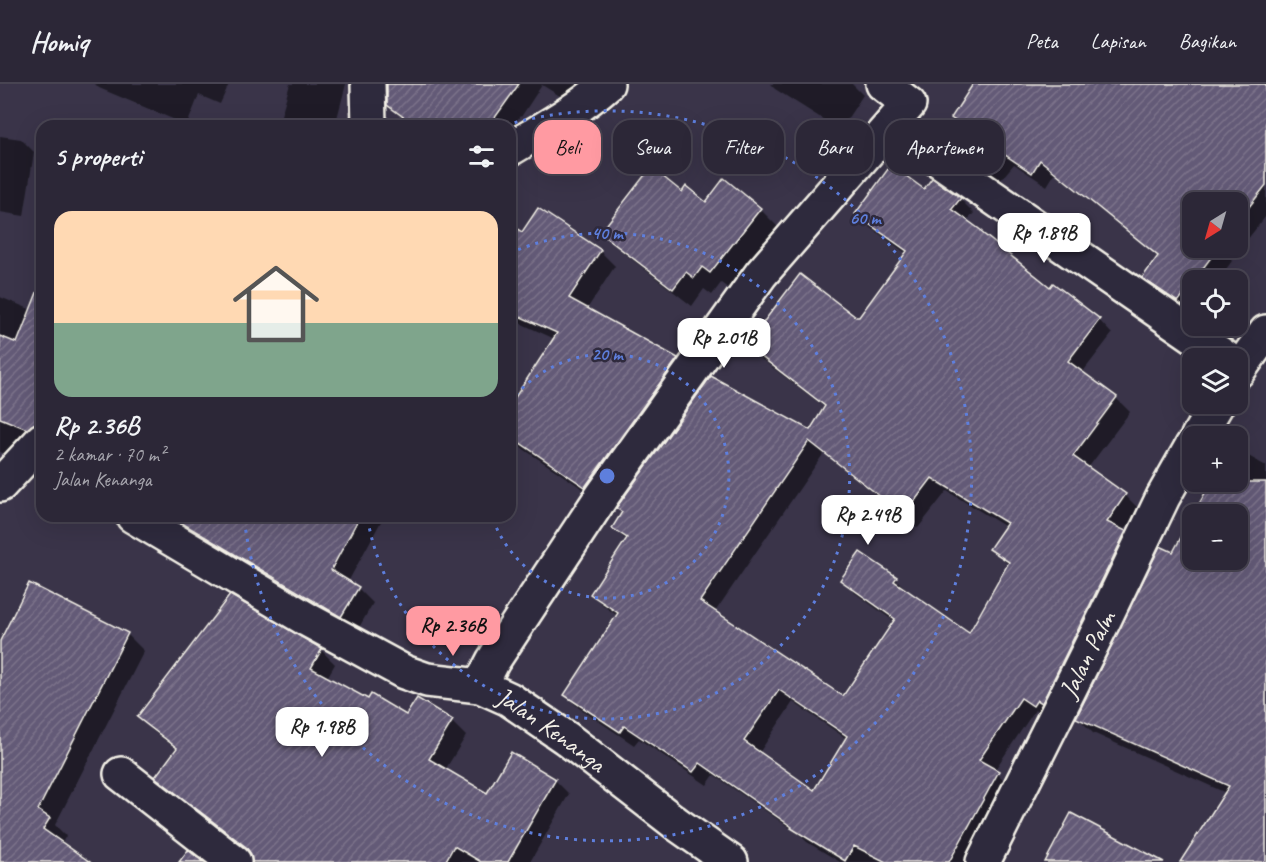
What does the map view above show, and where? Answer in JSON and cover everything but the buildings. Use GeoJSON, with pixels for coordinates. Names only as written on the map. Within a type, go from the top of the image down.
{"type":"FeatureCollection","features":[{"type":"Feature","properties":{"kind":"street"},"geometry":{"type":"LineString","coordinates":[[368,84],[369,120]]}},
{"type":"Feature","properties":{"kind":"street"},"geometry":{"type":"LineString","coordinates":[[516,145],[556,122],[593,97],[607,84]]}},
{"type":"Feature","properties":{"kind":"street"},"geometry":{"type":"LineString","coordinates":[[883,84],[1212,348]]}},
{"type":"Feature","properties":{"kind":"street"},"geometry":{"type":"LineString","coordinates":[[480,686],[493,661],[602,496],[761,274],[908,105]]}},
{"type":"Feature","properties":{"kind":"street"},"geometry":{"type":"LineString","coordinates":[[1248,352],[1266,332]]}},
{"type":"Feature","properties":{"kind":"street"},"geometry":{"type":"LineString","coordinates":[[0,485],[36,451]]}},
{"type":"Feature","properties":{"kind":"street","name":"Jalan Palm"},"geometry":{"type":"LineString","coordinates":[[983,862],[1182,464]]}},
{"type":"Feature","properties":{"kind":"street","name":"Jalan Kenanga"},"geometry":{"type":"LineString","coordinates":[[142,522],[308,620],[404,672],[427,680],[480,686],[509,699],[566,738],[677,824],[731,862]]}},
{"type":"Feature","properties":{"kind":"street"},"geometry":{"type":"LineString","coordinates":[[122,774],[234,862]]}}]}
